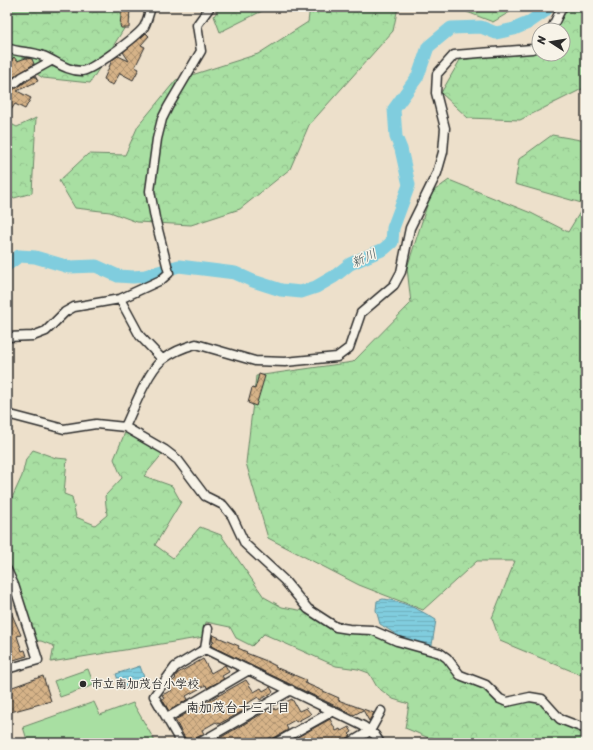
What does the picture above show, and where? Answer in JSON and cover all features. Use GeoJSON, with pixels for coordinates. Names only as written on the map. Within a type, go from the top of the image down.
{"type":"FeatureCollection","features":[{"type":"Feature","properties":{"kind":"street"},"geometry":{"type":"LineString","coordinates":[[8,50],[44,56],[51,61],[70,69],[84,71],[94,66],[136,36],[144,27],[151,7]]}},
{"type":"Feature","properties":{"kind":"street"},"geometry":{"type":"LineString","coordinates":[[7,337],[33,336],[46,331],[65,312],[74,307],[120,299],[161,280],[169,273],[168,264],[155,218],[150,191],[157,139],[162,119],[168,107],[201,51],[196,25],[210,7]]}},
{"type":"Feature","properties":{"kind":"street"},"geometry":{"type":"LineString","coordinates":[[555,22],[562,7]]}},
{"type":"Feature","properties":{"kind":"street"},"geometry":{"type":"LineString","coordinates":[[125,428],[152,372],[162,359],[196,344],[255,361],[285,362],[337,356],[349,348],[361,313],[394,285],[401,272],[410,228],[437,173],[443,152],[445,128],[436,93],[437,74],[454,55],[531,49]]}},
{"type":"Feature","properties":{"kind":"street"},"geometry":{"type":"LineString","coordinates":[[15,83],[22,76],[51,61]]}},
{"type":"Feature","properties":{"kind":"street"},"geometry":{"type":"LineString","coordinates":[[120,299],[140,336],[162,359]]}},
{"type":"Feature","properties":{"kind":"street"},"geometry":{"type":"LineString","coordinates":[[7,414],[64,429],[96,424],[125,428],[165,450],[178,460],[205,496],[223,506],[227,511],[245,544],[284,580],[308,609],[336,627],[372,630],[398,641],[440,653],[447,658],[460,675],[486,685],[503,701],[530,697],[542,699],[560,719],[586,728]]}},
{"type":"Feature","properties":{"kind":"street"},"geometry":{"type":"LineString","coordinates":[[7,570],[14,585],[38,660],[7,669]]}},
{"type":"Feature","properties":{"kind":"street"},"geometry":{"type":"LineString","coordinates":[[205,649],[208,630]]}},
{"type":"Feature","properties":{"kind":"street"},"geometry":{"type":"LineString","coordinates":[[205,649],[333,711],[370,731],[375,735],[380,743]]}},
{"type":"Feature","properties":{"kind":"street"},"geometry":{"type":"LineString","coordinates":[[181,743],[154,696],[175,667],[205,649]]}},
{"type":"Feature","properties":{"kind":"street"},"geometry":{"type":"LineString","coordinates":[[167,718],[249,670]]}},
{"type":"Feature","properties":{"kind":"street"},"geometry":{"type":"LineString","coordinates":[[199,743],[291,690]]}},
{"type":"Feature","properties":{"kind":"street"},"geometry":{"type":"LineString","coordinates":[[276,743],[333,711]]}},
{"type":"Feature","properties":{"kind":"street"},"geometry":{"type":"LineString","coordinates":[[350,743],[370,731],[381,711]]}},
{"type":"Feature","properties":{"kind":"green space"},"geometry":{"type":"Polygon","coordinates":[[[7,7],[125,7],[130,19],[90,83],[43,78],[26,67],[7,66],[7,7]]]}},
{"type":"Feature","properties":{"kind":"green space"},"geometry":{"type":"Polygon","coordinates":[[[220,7],[270,7],[220,32],[214,16],[220,7]]]}},
{"type":"Feature","properties":{"kind":"green space"},"geometry":{"type":"Polygon","coordinates":[[[310,7],[398,7],[393,31],[309,125],[290,169],[240,209],[191,225],[137,222],[110,212],[75,208],[59,181],[88,154],[125,155],[138,126],[176,80],[258,54],[308,22],[310,7]]]}},
{"type":"Feature","properties":{"kind":"green space"},"geometry":{"type":"Polygon","coordinates":[[[462,7],[518,7],[493,22],[467,12],[462,7]]]}},
{"type":"Feature","properties":{"kind":"green space"},"geometry":{"type":"Polygon","coordinates":[[[569,7],[586,7],[586,87],[520,120],[468,118],[441,93],[460,60],[531,50],[531,62],[571,62],[571,22],[560,22],[569,7]]]}},
{"type":"Feature","properties":{"kind":"green space"},"geometry":{"type":"Polygon","coordinates":[[[36,118],[32,193],[7,200],[7,122],[17,127],[36,118]]]}},
{"type":"Feature","properties":{"kind":"green space"},"geometry":{"type":"Polygon","coordinates":[[[552,135],[586,141],[586,677],[500,641],[492,618],[515,561],[477,561],[423,610],[359,585],[268,538],[246,463],[256,376],[353,362],[411,303],[407,268],[431,193],[449,180],[531,213],[568,232],[585,204],[515,184],[519,159],[552,135]]]}},
{"type":"Feature","properties":{"kind":"green space"},"geometry":{"type":"Polygon","coordinates":[[[126,430],[164,452],[144,476],[172,486],[181,502],[155,545],[173,558],[200,527],[221,535],[264,597],[282,607],[310,612],[326,622],[370,631],[441,655],[460,677],[480,683],[499,700],[542,700],[553,714],[586,732],[586,743],[441,743],[405,728],[409,704],[393,699],[377,687],[369,673],[358,669],[336,666],[264,634],[252,646],[236,638],[230,627],[206,622],[204,637],[51,662],[54,646],[41,641],[35,641],[11,570],[7,565],[7,509],[22,476],[26,459],[33,450],[56,458],[67,459],[64,494],[72,497],[76,517],[95,525],[107,515],[105,496],[122,478],[114,459],[126,430]]]}},
{"type":"Feature","properties":{"kind":"green space"},"geometry":{"type":"Polygon","coordinates":[[[88,669],[94,685],[60,697],[54,681],[88,669]]]}},
{"type":"Feature","properties":{"kind":"green space"},"geometry":{"type":"Polygon","coordinates":[[[94,702],[100,715],[133,703],[156,743],[28,743],[23,727],[94,702]]]}},
{"type":"Feature","properties":{"kind":"water"},"geometry":{"type":"Polygon","coordinates":[[[383,599],[411,606],[436,620],[432,645],[411,642],[380,624],[376,610],[377,601],[383,599]]]}},
{"type":"Feature","properties":{"kind":"water"},"geometry":{"type":"Polygon","coordinates":[[[140,666],[145,680],[121,689],[116,674],[140,666]]]}},
{"type":"Feature","properties":{"kind":"building"},"geometry":{"type":"Polygon","coordinates":[[[122,7],[130,7],[129,28],[121,28],[120,25],[122,7]]]}},
{"type":"Feature","properties":{"kind":"building"},"geometry":{"type":"Polygon","coordinates":[[[146,33],[149,36],[141,45],[145,47],[135,67],[139,69],[133,80],[120,73],[113,85],[106,82],[107,81],[104,79],[112,60],[118,56],[129,61],[123,52],[146,33]]]}},
{"type":"Feature","properties":{"kind":"building"},"geometry":{"type":"Polygon","coordinates":[[[14,57],[17,61],[26,58],[32,59],[34,64],[11,79],[11,87],[7,84],[7,64],[14,57]]]}},
{"type":"Feature","properties":{"kind":"building"},"geometry":{"type":"Polygon","coordinates":[[[35,76],[38,81],[17,91],[31,98],[25,109],[15,104],[7,116],[7,101],[14,89],[11,87],[16,88],[35,76]]]}},
{"type":"Feature","properties":{"kind":"building"},"geometry":{"type":"Polygon","coordinates":[[[259,374],[265,376],[256,406],[248,403],[252,388],[255,389],[259,374]]]}},
{"type":"Feature","properties":{"kind":"building"},"geometry":{"type":"Polygon","coordinates":[[[7,603],[21,635],[17,636],[22,651],[25,650],[27,656],[7,662],[7,642],[11,641],[7,630],[7,603]]]}},
{"type":"Feature","properties":{"kind":"building"},"geometry":{"type":"Polygon","coordinates":[[[213,635],[239,646],[238,648],[247,652],[246,653],[306,680],[305,683],[339,698],[338,700],[374,713],[369,721],[363,710],[354,715],[211,646],[214,641],[212,640],[213,635]]]}},
{"type":"Feature","properties":{"kind":"building"},"geometry":{"type":"Polygon","coordinates":[[[203,659],[211,673],[225,665],[229,672],[222,676],[224,679],[207,688],[206,685],[186,696],[188,699],[169,711],[162,699],[164,698],[162,695],[172,690],[169,685],[176,678],[175,677],[178,673],[203,659]]]}},
{"type":"Feature","properties":{"kind":"building"},"geometry":{"type":"Polygon","coordinates":[[[43,676],[51,701],[7,713],[7,689],[43,676]]]}},
{"type":"Feature","properties":{"kind":"building"},"geometry":{"type":"Polygon","coordinates":[[[246,680],[254,692],[261,688],[263,691],[270,687],[273,692],[260,700],[258,697],[245,705],[247,709],[219,724],[216,722],[202,730],[204,734],[187,742],[175,720],[246,680]]]}},
{"type":"Feature","properties":{"kind":"building"},"geometry":{"type":"Polygon","coordinates":[[[292,699],[299,711],[306,708],[311,714],[296,722],[295,720],[286,725],[288,730],[272,739],[271,737],[260,743],[241,743],[239,740],[234,743],[211,743],[265,712],[274,708],[275,710],[286,705],[284,703],[292,699]]]}},
{"type":"Feature","properties":{"kind":"building"},"geometry":{"type":"Polygon","coordinates":[[[330,719],[336,731],[340,729],[341,731],[349,727],[352,732],[349,734],[351,736],[338,743],[316,743],[314,740],[309,743],[287,743],[330,719]]]}},
{"type":"Feature","properties":{"kind":"waterway","name":"新川"},"geometry":{"type":"LineString","coordinates":[[7,265],[19,256],[35,257],[69,267],[96,266],[118,276],[133,277],[145,276],[179,266],[235,273],[253,281],[281,290],[301,292],[316,287],[335,276],[350,264],[384,249],[392,242],[393,228],[409,185],[401,149],[396,137],[394,109],[418,76],[428,47],[451,28],[481,27],[496,33],[514,29],[528,23],[544,12],[548,7]]}},
{"type":"Feature","properties":{"kind":"place","name":"市立南加茂台小学校"},"geometry":{"type":"Point","coordinates":[83,684]}},
{"type":"Feature","properties":{"kind":"district","name":"南加茂台十三丁目"},"geometry":{"type":"Point","coordinates":[238,707]}}]}
